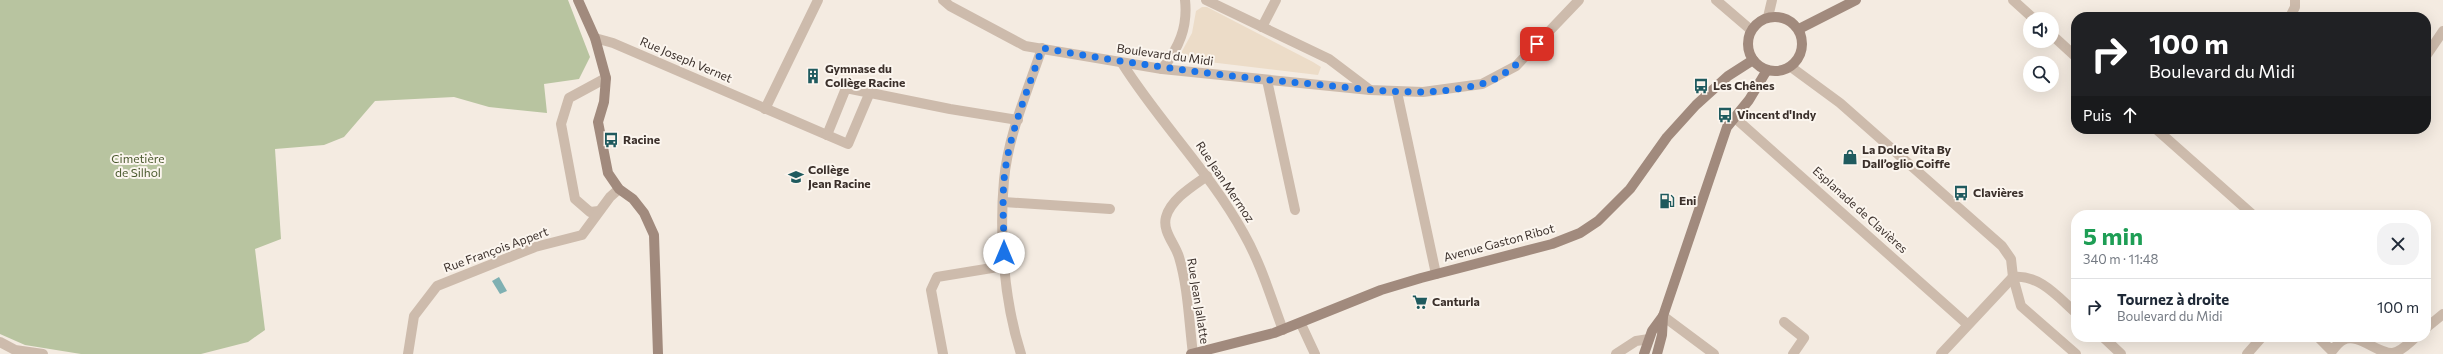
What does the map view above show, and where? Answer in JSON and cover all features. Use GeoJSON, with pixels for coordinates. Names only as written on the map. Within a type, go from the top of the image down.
{"type":"FeatureCollection","features":[{"type":"Feature","properties":{"kind":"street"},"geometry":{"type":"LineString","coordinates":[[578,0],[594,38],[606,78],[604,102],[598,122],[608,173],[619,189],[633,199],[644,213],[654,235],[658,354]]}},
{"type":"Feature","properties":{"kind":"street"},"geometry":{"type":"LineString","coordinates":[[765,109],[818,0]]}},
{"type":"Feature","properties":{"kind":"street","name":"Boulevard du Midi"},"geometry":{"type":"LineString","coordinates":[[943,0],[950,6],[1025,46],[1162,69],[1397,92],[1434,91],[1482,84],[1516,66],[1579,0]]}},
{"type":"Feature","properties":{"kind":"street"},"geometry":{"type":"LineString","coordinates":[[1162,69],[1174,55],[1184,32],[1187,18],[1185,0]]}},
{"type":"Feature","properties":{"kind":"street"},"geometry":{"type":"LineString","coordinates":[[1206,0],[1330,59],[1370,90]]}},
{"type":"Feature","properties":{"kind":"street"},"geometry":{"type":"LineString","coordinates":[[1262,27],[1276,0]]}},
{"type":"Feature","properties":{"kind":"street"},"geometry":{"type":"LineString","coordinates":[[1716,0],[1752,30]]}},
{"type":"Feature","properties":{"kind":"street"},"geometry":{"type":"LineString","coordinates":[[1768,17],[1772,0]]}},
{"type":"Feature","properties":{"kind":"street"},"geometry":{"type":"LineString","coordinates":[[1799,29],[1856,0]]}},
{"type":"Feature","properties":{"kind":"street"},"geometry":{"type":"LineString","coordinates":[[2013,0],[2026,12]]}},
{"type":"Feature","properties":{"kind":"street"},"geometry":{"type":"LineString","coordinates":[[2292,12],[2296,0]]}},
{"type":"Feature","properties":{"kind":"street"},"geometry":{"type":"LineString","coordinates":[[1776,16],[1788,19],[1799,29],[1803,43],[1802,52],[1791,67],[1780,71],[1767,70],[1753,60],[1748,45],[1752,30],[1760,21],[1768,17],[1776,16]]}},
{"type":"Feature","properties":{"kind":"street"},"geometry":{"type":"LineString","coordinates":[[2431,49],[2443,31]]}},
{"type":"Feature","properties":{"kind":"street","name":"Rue Joseph Vernet"},"geometry":{"type":"LineString","coordinates":[[594,38],[614,43],[848,144],[870,92]]}},
{"type":"Feature","properties":{"kind":"street"},"geometry":{"type":"LineString","coordinates":[[2059,41],[2071,52]]}},
{"type":"Feature","properties":{"kind":"street"},"geometry":{"type":"LineString","coordinates":[[1021,354],[1004,266],[1004,180],[1018,120],[1042,48]]}},
{"type":"Feature","properties":{"kind":"street","name":"Avenue Gaston Ribot"},"geometry":{"type":"LineString","coordinates":[[1192,354],[1283,330],[1301,324],[1381,290],[1552,244],[1586,229],[1598,221],[1630,189],[1667,137],[1696,105],[1728,76],[1753,60]]}},
{"type":"Feature","properties":{"kind":"street","name":"Rue Jean Mermoz"},"geometry":{"type":"LineString","coordinates":[[1122,62],[1137,86],[1207,176],[1244,234],[1264,276],[1283,330]]}},
{"type":"Feature","properties":{"kind":"street"},"geometry":{"type":"LineString","coordinates":[[1791,67],[1840,103],[2002,246],[2011,259],[2013,277],[2021,306],[2076,354]]}},
{"type":"Feature","properties":{"kind":"street"},"geometry":{"type":"LineString","coordinates":[[1644,354],[1649,339],[1662,316],[1727,127],[1749,100],[1767,70]]}},
{"type":"Feature","properties":{"kind":"street"},"geometry":{"type":"LineString","coordinates":[[599,211],[590,212],[574,199],[562,124],[569,98],[606,78]]}},
{"type":"Feature","properties":{"kind":"street"},"geometry":{"type":"LineString","coordinates":[[1267,80],[1295,210]]}},
{"type":"Feature","properties":{"kind":"street"},"geometry":{"type":"LineString","coordinates":[[827,135],[846,88],[950,109],[1018,120]]}},
{"type":"Feature","properties":{"kind":"street"},"geometry":{"type":"LineString","coordinates":[[1397,92],[1436,274]]}},
{"type":"Feature","properties":{"kind":"street","name":"Esplanade de Clavières"},"geometry":{"type":"LineString","coordinates":[[1734,117],[1967,324]]}},
{"type":"Feature","properties":{"kind":"street"},"geometry":{"type":"LineString","coordinates":[[2162,134],[2247,210]]}},
{"type":"Feature","properties":{"kind":"street","name":"Rue Jean Jallatte"},"geometry":{"type":"LineString","coordinates":[[1192,354],[1183,277],[1179,256],[1166,228],[1166,216],[1181,196],[1207,176]]}},
{"type":"Feature","properties":{"kind":"street","name":"Rue François Appert"},"geometry":{"type":"LineString","coordinates":[[408,354],[414,316],[437,286],[535,247],[582,235],[599,211],[619,189]]}},
{"type":"Feature","properties":{"kind":"street"},"geometry":{"type":"LineString","coordinates":[[1004,202],[1110,209]]}},
{"type":"Feature","properties":{"kind":"street"},"geometry":{"type":"LineString","coordinates":[[943,354],[932,290],[933,283],[937,277],[1004,266]]}},
{"type":"Feature","properties":{"kind":"street"},"geometry":{"type":"LineString","coordinates":[[1941,354],[1967,324],[2013,277],[2023,276],[2040,283],[2071,309]]}},
{"type":"Feature","properties":{"kind":"street"},"geometry":{"type":"LineString","coordinates":[[1657,354],[1662,335],[1662,316]]}},
{"type":"Feature","properties":{"kind":"street"},"geometry":{"type":"LineString","coordinates":[[1662,316],[1714,354]]}},
{"type":"Feature","properties":{"kind":"street"},"geometry":{"type":"LineString","coordinates":[[2431,324],[2442,316]]}},
{"type":"Feature","properties":{"kind":"street"},"geometry":{"type":"LineString","coordinates":[[1784,322],[1804,338],[1793,354]]}},
{"type":"Feature","properties":{"kind":"street"},"geometry":{"type":"LineString","coordinates":[[1301,324],[1315,354]]}},
{"type":"Feature","properties":{"kind":"street"},"geometry":{"type":"LineString","coordinates":[[1616,354],[1636,341],[1649,339]]}},
{"type":"Feature","properties":{"kind":"street"},"geometry":{"type":"LineString","coordinates":[[0,342],[15,350],[42,354]]}},
{"type":"Feature","properties":{"kind":"street"},"geometry":{"type":"LineString","coordinates":[[2108,342],[2121,354]]}},
{"type":"Feature","properties":{"kind":"street"},"geometry":{"type":"LineString","coordinates":[[2247,354],[2258,342]]}},
{"type":"Feature","properties":{"kind":"street"},"geometry":{"type":"LineString","coordinates":[[2323,342],[2332,351],[2340,342]]}},
{"type":"Feature","properties":{"kind":"street"},"geometry":{"type":"LineString","coordinates":[[2362,342],[2376,349],[2392,353],[2401,350],[2410,342]]}},
{"type":"Feature","properties":{"kind":"green space","name":"Cimetière de Silhol"},"geometry":{"type":"Polygon","coordinates":[[[0,0],[568,0],[590,57],[579,79],[544,84],[547,113],[489,107],[454,97],[375,101],[344,137],[324,145],[275,149],[281,239],[255,249],[265,330],[248,342],[201,354],[81,354],[25,345],[0,334],[0,0]]]}},
{"type":"Feature","properties":{"kind":"shaded area"},"geometry":{"type":"Polygon","coordinates":[[[1202,7],[1207,7],[1313,62],[1321,67],[1318,75],[1184,59],[1181,53],[1192,33],[1196,11],[1202,7]]]}},
{"type":"Feature","properties":{"kind":"water"},"geometry":{"type":"Polygon","coordinates":[[[499,277],[507,291],[500,294],[492,281],[499,277]]]}},
{"type":"Feature","properties":{"kind":"place","name":"Gymnase du Collège Racine"},"geometry":{"type":"Point","coordinates":[813,76]}},
{"type":"Feature","properties":{"kind":"place","name":"Les Chênes"},"geometry":{"type":"Point","coordinates":[1701,86]}},
{"type":"Feature","properties":{"kind":"place","name":"Vincent d'Indy"},"geometry":{"type":"Point","coordinates":[1725,115]}},
{"type":"Feature","properties":{"kind":"place","name":"Racine"},"geometry":{"type":"Point","coordinates":[611,140]}},
{"type":"Feature","properties":{"kind":"place","name":"La Dolce Vita By Dall’oglio Coiffe"},"geometry":{"type":"Point","coordinates":[1850,157]}},
{"type":"Feature","properties":{"kind":"place","name":"Collège Jean Racine"},"geometry":{"type":"Point","coordinates":[796,177]}},
{"type":"Feature","properties":{"kind":"place","name":"Clavières"},"geometry":{"type":"Point","coordinates":[1961,193]}},
{"type":"Feature","properties":{"kind":"place","name":"Eni"},"geometry":{"type":"Point","coordinates":[1667,201]}},
{"type":"Feature","properties":{"kind":"place","name":"Canturla"},"geometry":{"type":"Point","coordinates":[1420,302]}},
{"type":"Feature","properties":{"kind":"route"},"geometry":{"type":"LineString","coordinates":[[1004,253],[1004,180],[1018,120],[1042,48],[1162,69],[1370,90],[1423,92],[1482,84],[1516,66],[1537,44]]}}]}
